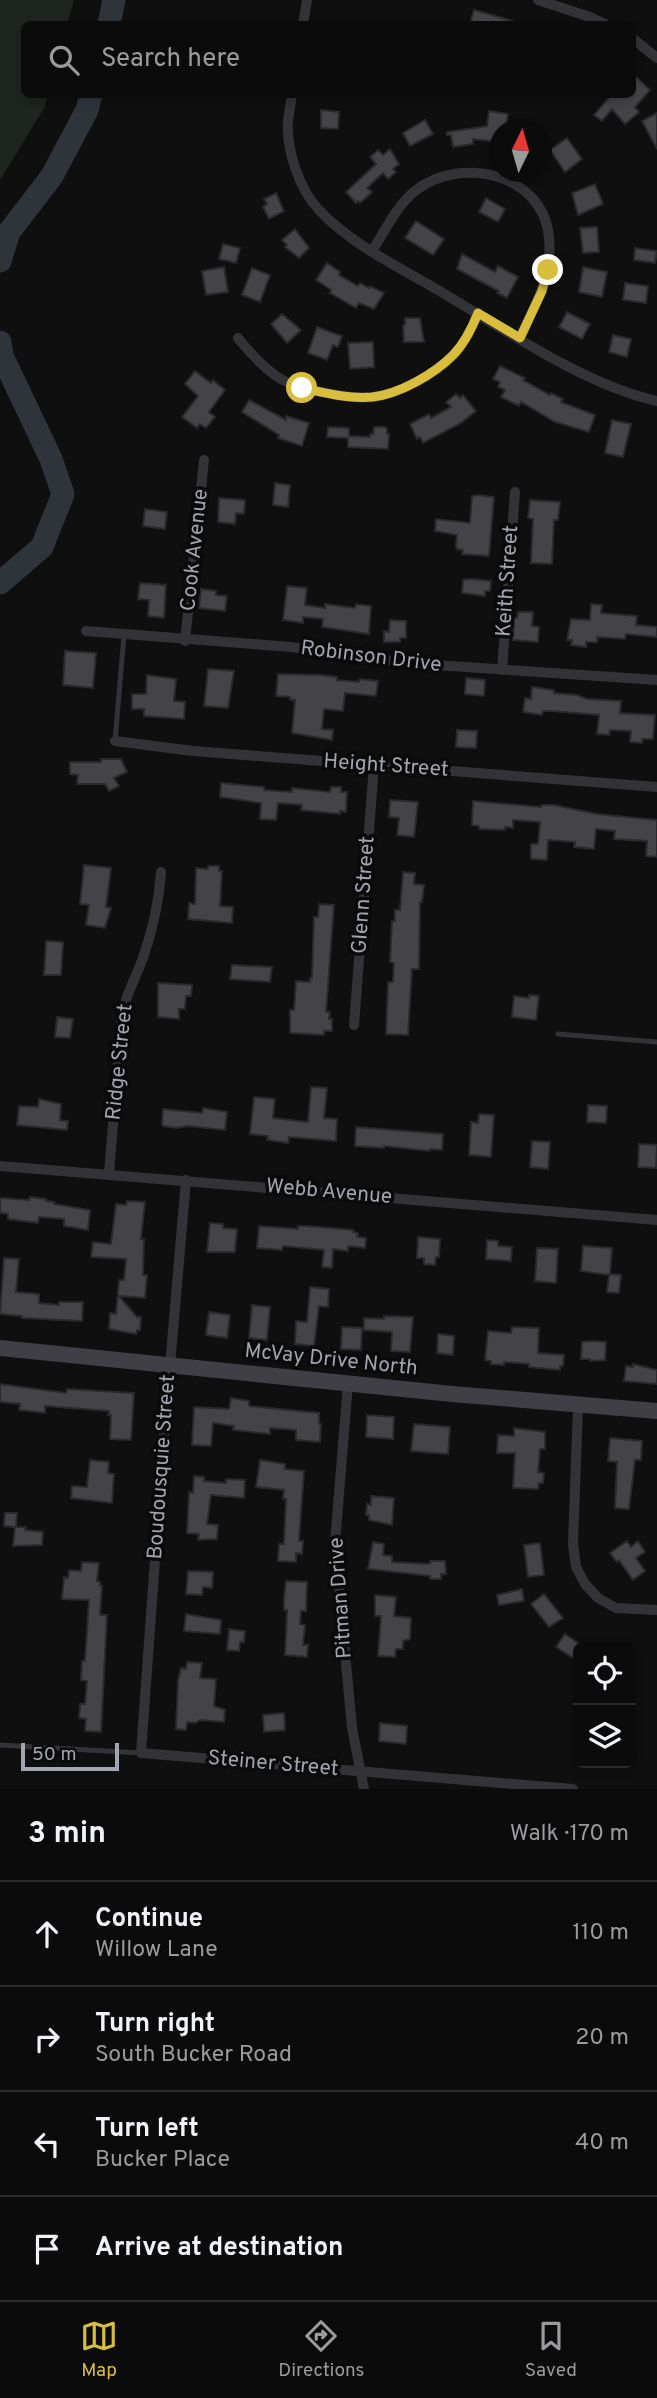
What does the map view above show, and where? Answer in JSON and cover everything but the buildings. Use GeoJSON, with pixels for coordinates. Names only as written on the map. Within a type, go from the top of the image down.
{"type":"FeatureCollection","features":[{"type":"Feature","properties":{"kind":"street"},"geometry":{"type":"LineString","coordinates":[[304,21],[307,0]]}},
{"type":"Feature","properties":{"kind":"street"},"geometry":{"type":"LineString","coordinates":[[538,0],[599,21]]}},
{"type":"Feature","properties":{"kind":"street"},"geometry":{"type":"LineString","coordinates":[[636,41],[657,58]]}},
{"type":"Feature","properties":{"kind":"street"},"geometry":{"type":"LineString","coordinates":[[644,47],[657,42]]}},
{"type":"Feature","properties":{"kind":"street"},"geometry":{"type":"LineString","coordinates":[[291,98],[288,122],[290,145],[307,194],[318,210],[348,235],[600,383],[657,401]]}},
{"type":"Feature","properties":{"kind":"street"},"geometry":{"type":"LineString","coordinates":[[372,251],[405,199],[433,178],[449,174],[481,173],[496,175],[522,188],[543,216],[549,234],[550,253],[542,291],[520,338]]}},
{"type":"Feature","properties":{"kind":"street"},"geometry":{"type":"LineString","coordinates":[[237,338],[251,355],[277,377],[302,388],[346,397],[375,397],[402,388],[437,369],[455,354],[468,336],[478,313]]}},
{"type":"Feature","properties":{"kind":"street","name":"Cook Avenue"},"geometry":{"type":"LineString","coordinates":[[185,640],[204,460]]}},
{"type":"Feature","properties":{"kind":"street","name":"Keith Street"},"geometry":{"type":"LineString","coordinates":[[502,670],[515,492]]}},
{"type":"Feature","properties":{"kind":"street","name":"Robinson Drive"},"geometry":{"type":"LineString","coordinates":[[86,631],[291,648],[406,663],[657,680]]}},
{"type":"Feature","properties":{"kind":"street","name":"Height Street"},"geometry":{"type":"LineString","coordinates":[[115,741],[193,751],[657,787]]}},
{"type":"Feature","properties":{"kind":"street","name":"Glenn Street"},"geometry":{"type":"LineString","coordinates":[[354,1025],[374,765]]}},
{"type":"Feature","properties":{"kind":"street","name":"Ridge Street"},"geometry":{"type":"LineString","coordinates":[[109,1174],[122,1014],[125,997],[158,912],[162,872]]}},
{"type":"Feature","properties":{"kind":"street","name":"Webb Avenue"},"geometry":{"type":"LineString","coordinates":[[0,1166],[657,1220]]}},
{"type":"Feature","properties":{"kind":"street","name":"Boudousquie Street"},"geometry":{"type":"LineString","coordinates":[[141,1753],[186,1180]]}},
{"type":"Feature","properties":{"kind":"street","name":"McVay Drive North"},"geometry":{"type":"LineString","coordinates":[[0,1348],[657,1411]]}},
{"type":"Feature","properties":{"kind":"street","name":"Pitman Drive"},"geometry":{"type":"LineString","coordinates":[[348,1383],[335,1543],[352,1728],[364,1789]]}},
{"type":"Feature","properties":{"kind":"street"},"geometry":{"type":"LineString","coordinates":[[578,1405],[573,1544],[576,1567],[585,1584],[598,1598],[616,1608],[657,1610]]}},
{"type":"Feature","properties":{"kind":"street","name":"Steiner Street"},"geometry":{"type":"LineString","coordinates":[[141,1753],[573,1789]]}},
{"type":"Feature","properties":{"kind":"lane"},"geometry":{"type":"LineString","coordinates":[[115,741],[124,635]]}},
{"type":"Feature","properties":{"kind":"lane"},"geometry":{"type":"LineString","coordinates":[[558,1034],[657,1042]]}},
{"type":"Feature","properties":{"kind":"lane"},"geometry":{"type":"LineString","coordinates":[[0,1745],[141,1753]]}},
{"type":"Feature","properties":{"kind":"shaded area"},"geometry":{"type":"Polygon","coordinates":[[[0,0],[74,0],[68,21],[21,21],[21,98],[47,98],[44,108],[0,180],[0,0]]]}},
{"type":"Feature","properties":{"kind":"waterway"},"geometry":{"type":"LineString","coordinates":[[110,21],[114,0]]}},
{"type":"Feature","properties":{"kind":"waterway"},"geometry":{"type":"LineString","coordinates":[[0,261],[9,232],[52,176],[87,110],[90,98]]}},
{"type":"Feature","properties":{"kind":"waterway"},"geometry":{"type":"LineString","coordinates":[[0,342],[2,356],[51,459],[63,494],[42,547],[0,583]]}},
{"type":"Feature","properties":{"kind":"route"},"geometry":{"type":"LineString","coordinates":[[302,388],[346,397],[375,397],[402,388],[437,369],[455,354],[468,336],[478,313],[520,338],[542,291],[548,270]]}}]}
